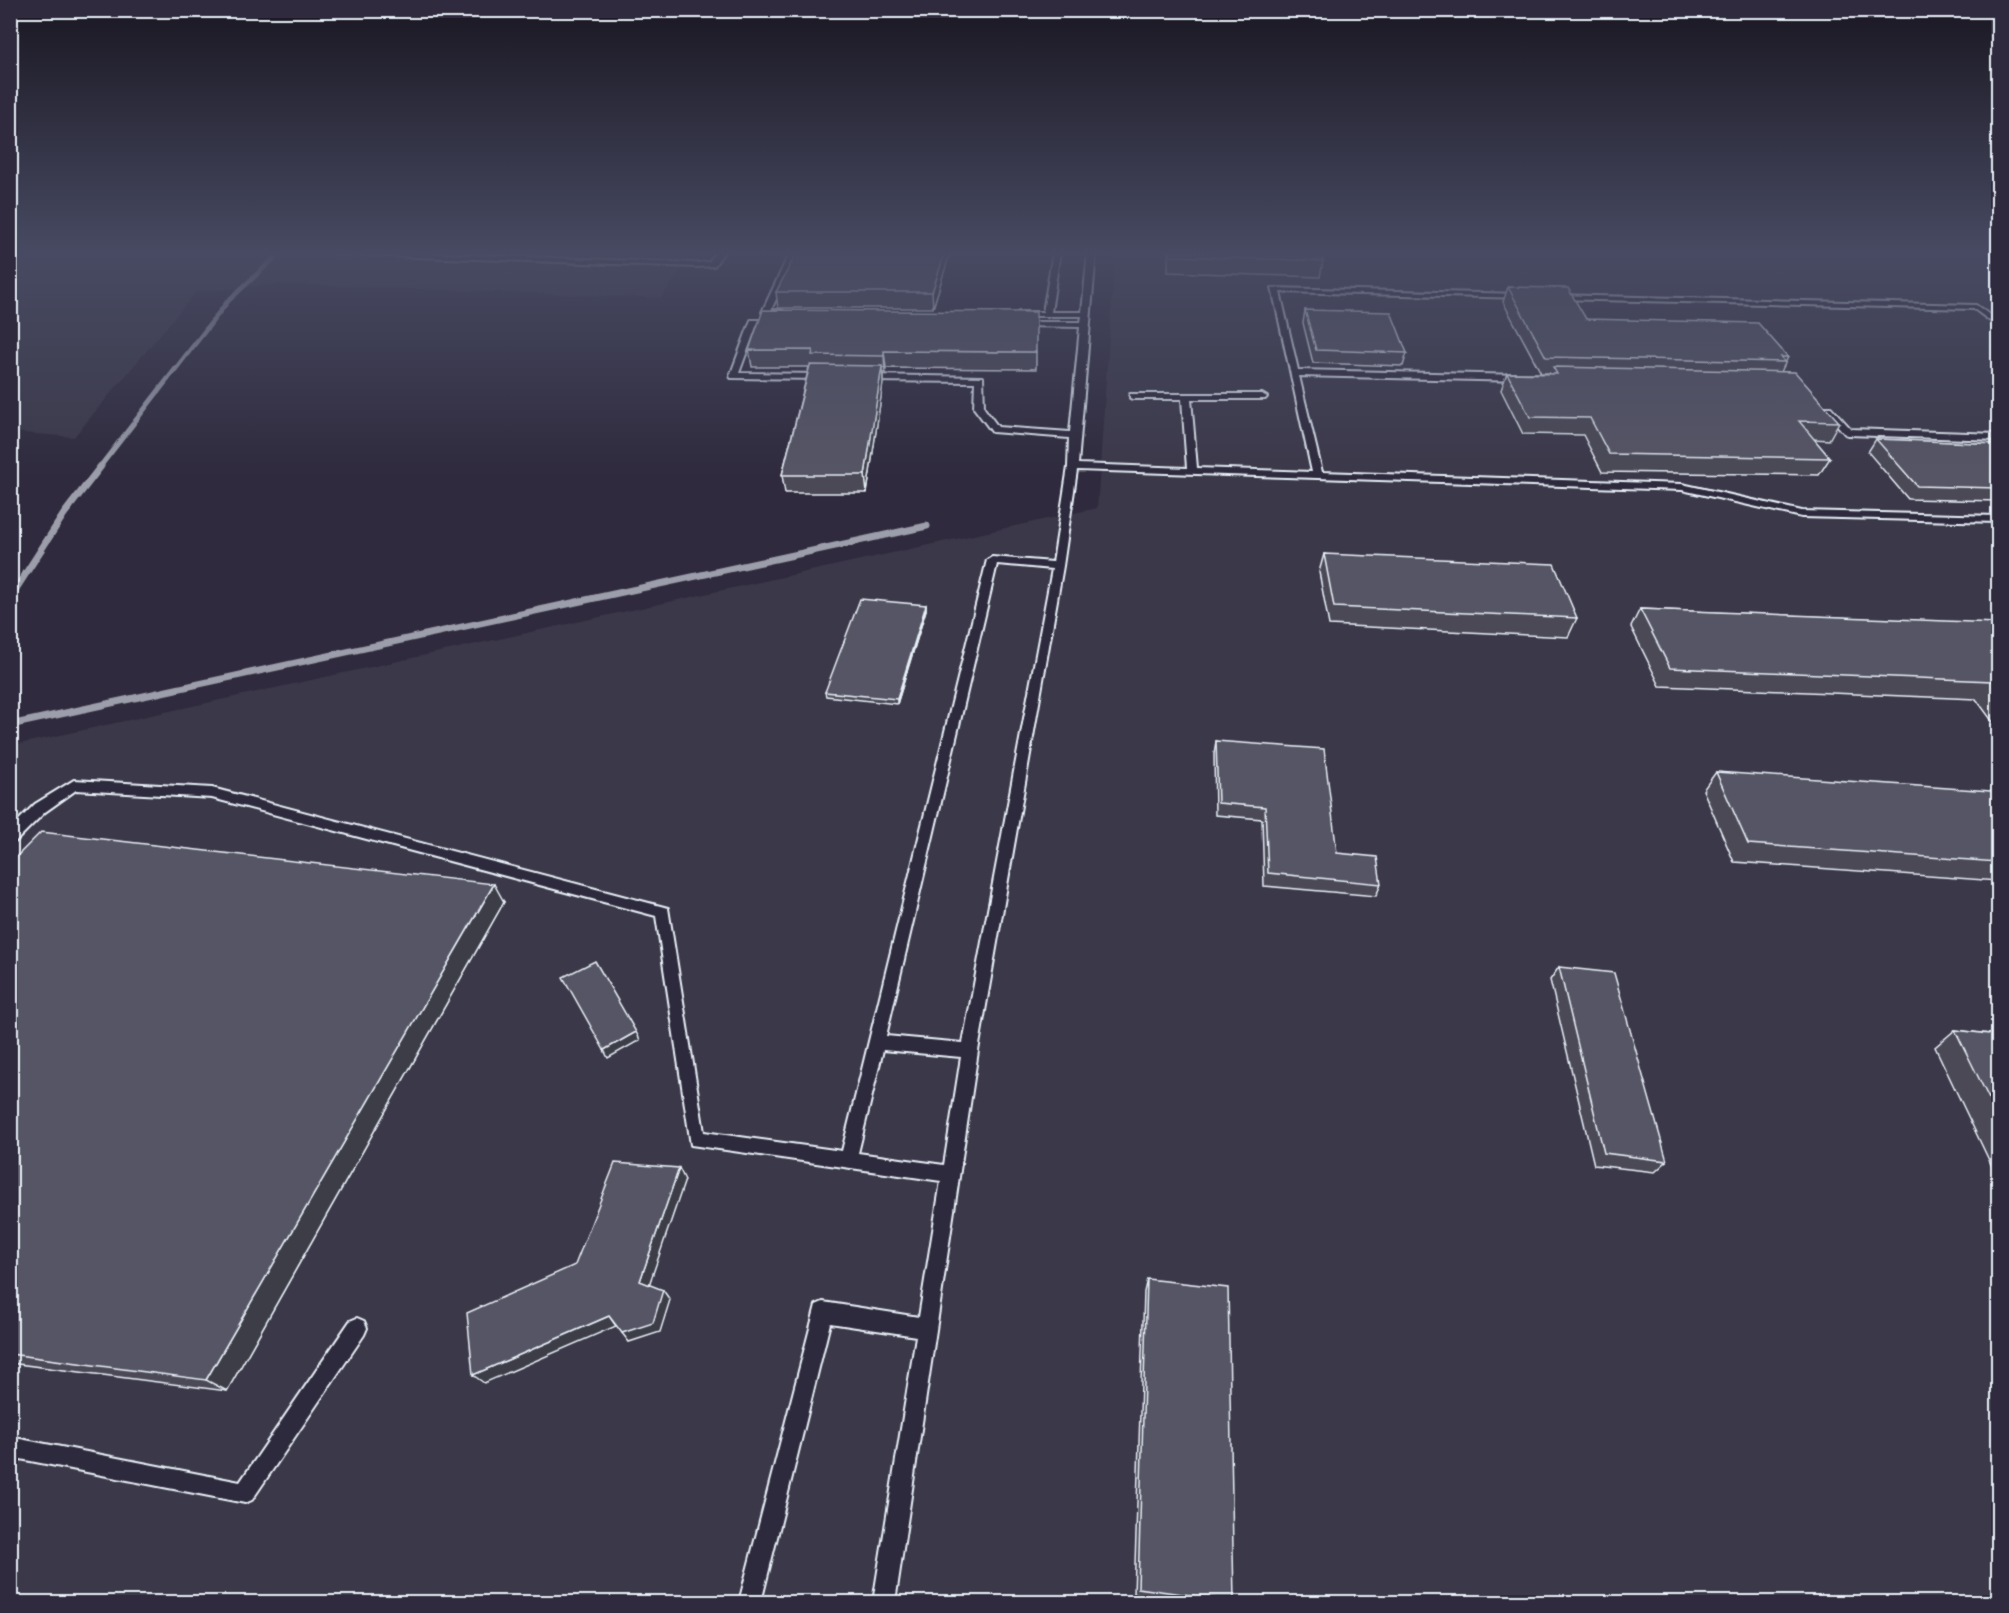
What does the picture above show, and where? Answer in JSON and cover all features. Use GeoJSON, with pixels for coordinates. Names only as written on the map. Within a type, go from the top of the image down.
{"type":"FeatureCollection","features":[{"type":"Feature","properties":{"kind":"lane"},"geometry":{"type":"LineString","coordinates":[[752,327],[734,376],[840,377]]}},
{"type":"Feature","properties":{"kind":"lane"},"geometry":{"type":"LineString","coordinates":[[884,1602],[970,1051],[1058,566],[1073,467],[1084,327]]}},
{"type":"Feature","properties":{"kind":"lane"},"geometry":{"type":"LineString","coordinates":[[1283,327],[1318,476]]}},
{"type":"Feature","properties":{"kind":"lane"},"geometry":{"type":"LineString","coordinates":[[1294,373],[1532,378]]}},
{"type":"Feature","properties":{"kind":"lane"},"geometry":{"type":"LineString","coordinates":[[851,377],[980,379],[979,408],[995,430],[1074,435]]}},
{"type":"Feature","properties":{"kind":"lane"},"geometry":{"type":"LineString","coordinates":[[1133,396],[1262,398]]}},
{"type":"Feature","properties":{"kind":"lane"},"geometry":{"type":"LineString","coordinates":[[1186,396],[1192,471]]}},
{"type":"Feature","properties":{"kind":"lane"},"geometry":{"type":"LineString","coordinates":[[1819,400],[1848,432],[1998,436]]}},
{"type":"Feature","properties":{"kind":"lane"},"geometry":{"type":"LineString","coordinates":[[1073,467],[1682,487],[1802,514],[1998,519]]}},
{"type":"Feature","properties":{"kind":"lane"},"geometry":{"type":"LineString","coordinates":[[848,1160],[992,560],[1058,566]]}},
{"type":"Feature","properties":{"kind":"lane"},"geometry":{"type":"LineString","coordinates":[[10,838],[40,808],[74,785],[212,793],[663,912],[697,1139],[950,1174]]}},
{"type":"Feature","properties":{"kind":"lane"},"geometry":{"type":"LineString","coordinates":[[875,1042],[970,1051]]}},
{"type":"Feature","properties":{"kind":"lane"},"geometry":{"type":"LineString","coordinates":[[750,1602],[823,1312],[926,1328]]}},
{"type":"Feature","properties":{"kind":"lane"},"geometry":{"type":"LineString","coordinates":[[10,1447],[245,1493],[357,1328]]}},
{"type":"Feature","properties":{"kind":"shaded area"},"geometry":{"type":"Polygon","coordinates":[[[10,327],[166,327],[74,437],[11,432],[10,327]]]}},
{"type":"Feature","properties":{"kind":"shaded area"},"geometry":{"type":"Polygon","coordinates":[[[1110,327],[1998,327],[1998,1602],[11,1602],[10,746],[1097,508],[1110,327]]]}},
{"type":"Feature","properties":{"kind":"building"},"geometry":{"type":"Polygon","coordinates":[[[757,327],[1036,327],[1036,352],[884,351],[884,356],[812,355],[813,350],[749,350],[757,327]]]}},
{"type":"Feature","properties":{"kind":"building"},"geometry":{"type":"Polygon","coordinates":[[[1310,327],[1397,327],[1407,353],[1316,350],[1310,327]]]}},
{"type":"Feature","properties":{"kind":"building"},"geometry":{"type":"Polygon","coordinates":[[[1530,327],[1762,327],[1788,357],[1781,357],[1785,362],[1546,357],[1530,327]]]}},
{"type":"Feature","properties":{"kind":"building"},"geometry":{"type":"Polygon","coordinates":[[[810,365],[882,366],[865,475],[782,475],[810,365]]]}},
{"type":"Feature","properties":{"kind":"building"},"geometry":{"type":"Polygon","coordinates":[[[1553,367],[1795,372],[1839,422],[1799,421],[1830,458],[1609,454],[1590,418],[1530,417],[1507,373],[1557,374],[1553,367]]]}},
{"type":"Feature","properties":{"kind":"building"},"geometry":{"type":"Polygon","coordinates":[[[1876,439],[1998,444],[1998,488],[1917,486],[1876,439]]]}},
{"type":"Feature","properties":{"kind":"building"},"geometry":{"type":"Polygon","coordinates":[[[1324,554],[1554,564],[1577,618],[1334,607],[1324,554]]]}},
{"type":"Feature","properties":{"kind":"building"},"geometry":{"type":"Polygon","coordinates":[[[860,599],[926,605],[897,699],[825,692],[860,599]]]}},
{"type":"Feature","properties":{"kind":"building"},"geometry":{"type":"Polygon","coordinates":[[[1640,609],[1997,623],[1998,689],[1992,681],[1670,668],[1640,609]]]}},
{"type":"Feature","properties":{"kind":"building"},"geometry":{"type":"Polygon","coordinates":[[[1216,741],[1324,749],[1337,853],[1377,857],[1381,884],[1268,873],[1265,807],[1218,803],[1216,741]]]}},
{"type":"Feature","properties":{"kind":"building"},"geometry":{"type":"Polygon","coordinates":[[[1716,772],[1991,791],[1998,803],[1998,862],[1748,844],[1716,772]]]}},
{"type":"Feature","properties":{"kind":"building"},"geometry":{"type":"Polygon","coordinates":[[[41,832],[494,884],[206,1380],[10,1354],[10,863],[41,832]]]}},
{"type":"Feature","properties":{"kind":"building"},"geometry":{"type":"Polygon","coordinates":[[[595,961],[636,1032],[604,1050],[563,977],[595,961]]]}},
{"type":"Feature","properties":{"kind":"building"},"geometry":{"type":"Polygon","coordinates":[[[1559,967],[1614,973],[1667,1161],[1604,1153],[1559,967]]]}},
{"type":"Feature","properties":{"kind":"building"},"geometry":{"type":"Polygon","coordinates":[[[1955,1030],[1998,1035],[1998,1117],[1955,1030]]]}},
{"type":"Feature","properties":{"kind":"building"},"geometry":{"type":"Polygon","coordinates":[[[615,1163],[679,1168],[640,1281],[663,1290],[653,1323],[622,1333],[609,1316],[473,1375],[467,1313],[575,1265],[615,1163]]]}},
{"type":"Feature","properties":{"kind":"building"},"geometry":{"type":"Polygon","coordinates":[[[1147,1279],[1228,1288],[1234,1601],[1138,1588],[1147,1279]]]}},
{"type":"Feature","properties":{"kind":"waterway"},"geometry":{"type":"LineString","coordinates":[[99,468],[208,327]]}},
{"type":"Feature","properties":{"kind":"waterway"},"geometry":{"type":"LineString","coordinates":[[10,598],[64,514],[101,466]]}},
{"type":"Feature","properties":{"kind":"waterway"},"geometry":{"type":"LineString","coordinates":[[10,725],[927,526]]}}]}
